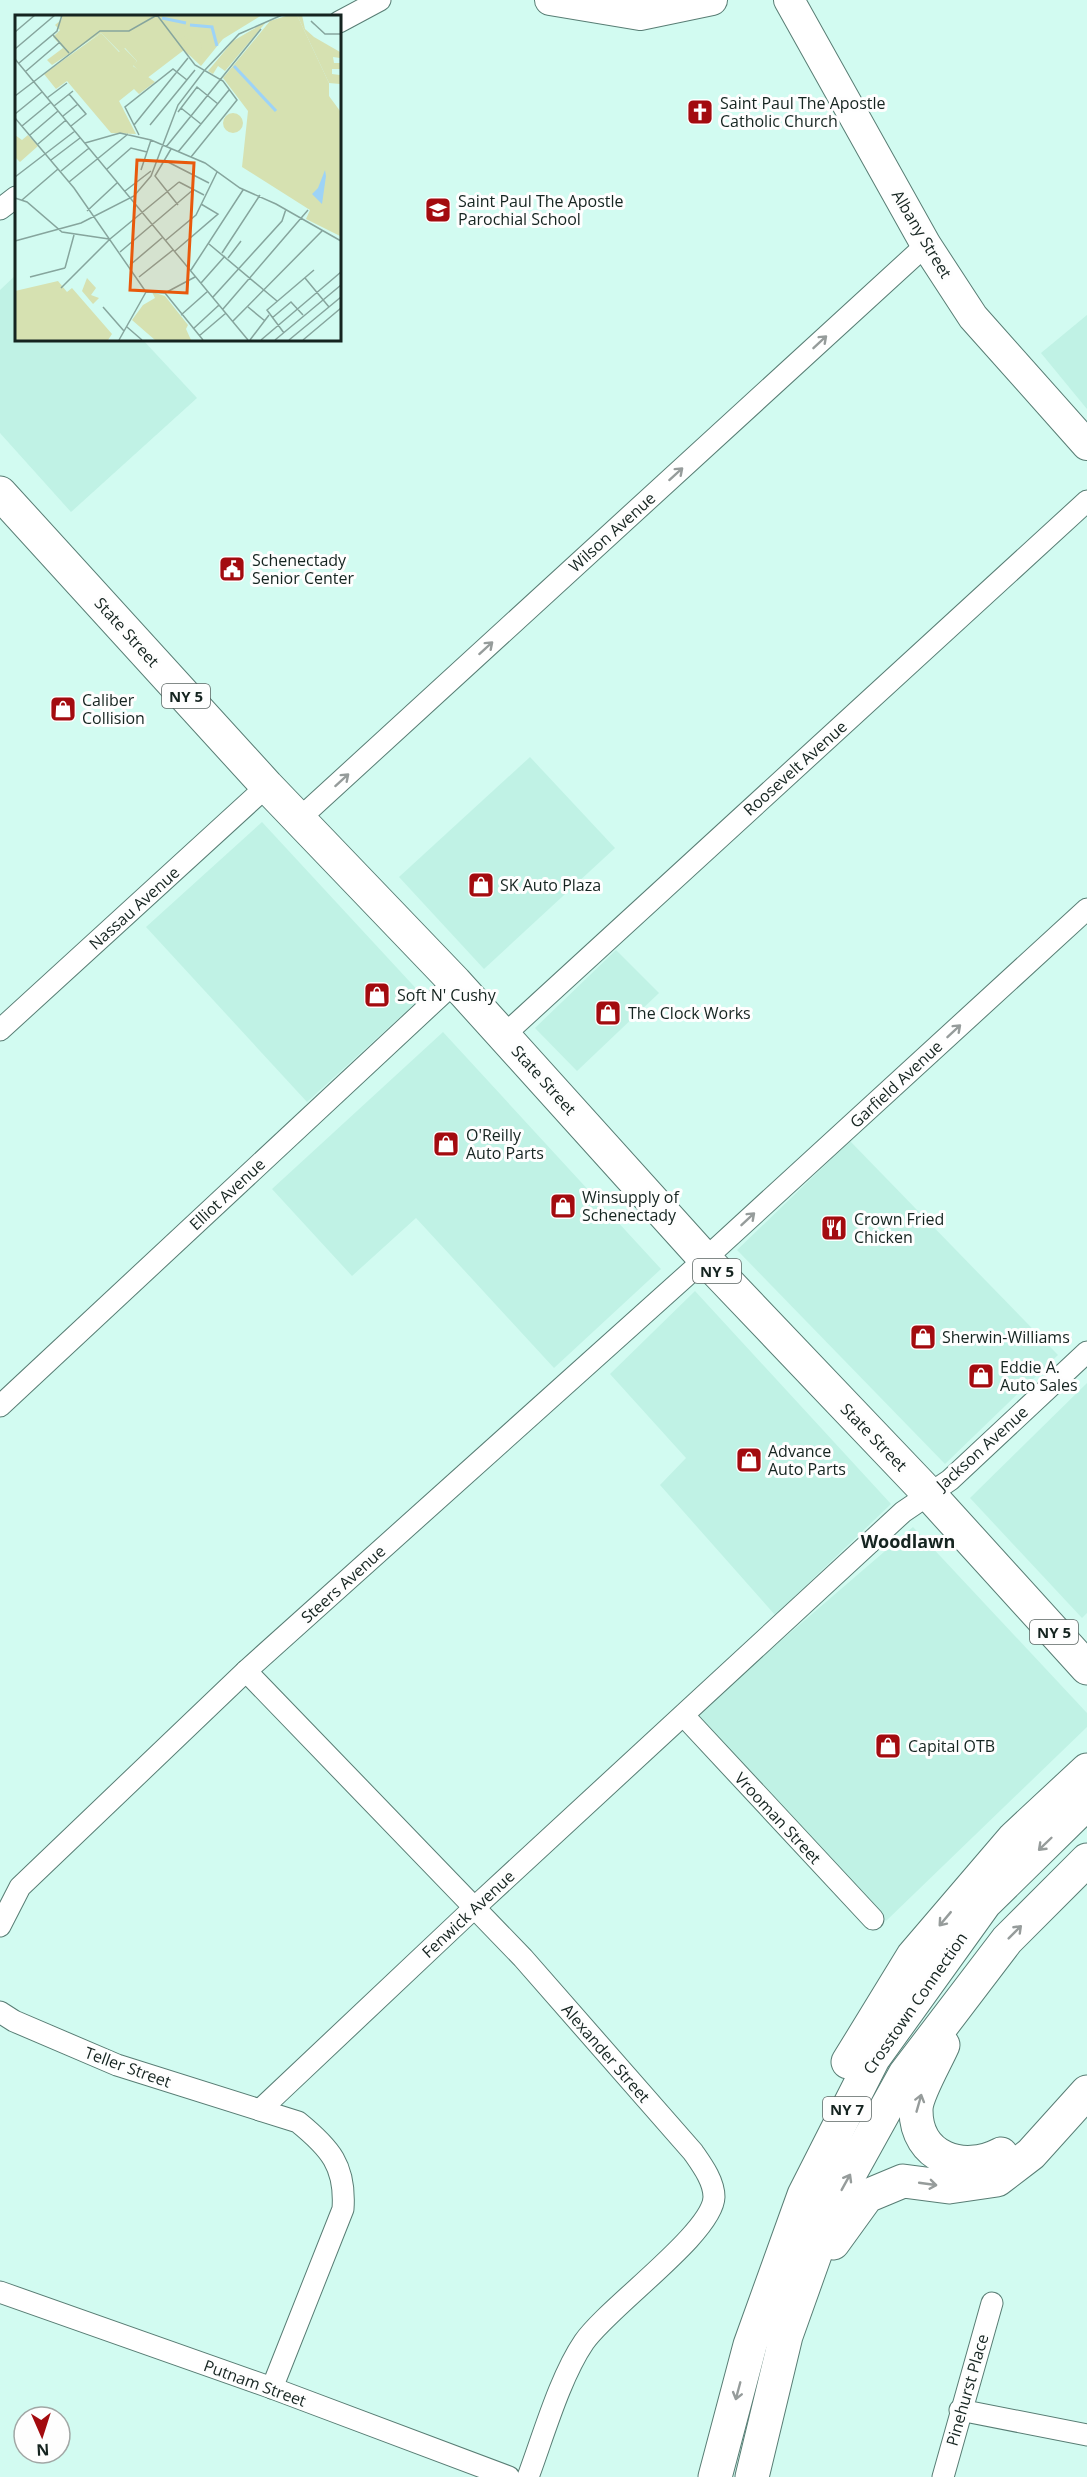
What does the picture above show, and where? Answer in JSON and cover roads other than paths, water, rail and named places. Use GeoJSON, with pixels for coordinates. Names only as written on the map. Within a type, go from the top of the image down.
{"type":"FeatureCollection","features":[{"type":"Feature","properties":{"kind":"main road","name":"State Street"},"geometry":{"type":"LineString","coordinates":[[0,493],[267,786],[455,982],[705,1259],[929,1494],[1087,1668]]}},
{"type":"Feature","properties":{"kind":"main road"},"geometry":{"type":"LineString","coordinates":[[750,2345],[781,2208],[811,2132],[862,2036],[914,1956],[1014,1838],[1087,1770]]}},
{"type":"Feature","properties":{"kind":"main road","name":"Crosstown Connection"},"geometry":{"type":"LineString","coordinates":[[715,2477],[750,2345],[804,2195],[873,2059],[985,1903],[1087,1803]]}},
{"type":"Feature","properties":{"kind":"main road","name":"Crosstown Connection"},"geometry":{"type":"LineString","coordinates":[[752,2477],[786,2336],[833,2204],[905,2074],[1007,1940],[1087,1860]]}},
{"type":"Feature","properties":{"kind":"main road"},"geometry":{"type":"LineString","coordinates":[[965,1993],[915,2107],[922,2134],[931,2148],[945,2160],[968,2164],[993,2158],[1022,2142],[1087,2069]]}},
{"type":"Feature","properties":{"kind":"main road"},"geometry":{"type":"LineString","coordinates":[[786,2336],[838,2232],[867,2196],[903,2181],[949,2187],[997,2180],[1030,2154],[1087,2092]]}},
{"type":"Feature","properties":{"kind":"street"},"geometry":{"type":"LineString","coordinates":[[340,21],[380,0]]}},
{"type":"Feature","properties":{"kind":"street"},"geometry":{"type":"LineString","coordinates":[[550,0],[640,15],[712,0]]}},
{"type":"Feature","properties":{"kind":"street","name":"Albany Street"},"geometry":{"type":"LineString","coordinates":[[789,0],[926,245],[973,317],[1087,445]]}},
{"type":"Feature","properties":{"kind":"street"},"geometry":{"type":"LineString","coordinates":[[0,208],[15,198]]}},
{"type":"Feature","properties":{"kind":"street","name":"Wilson Avenue"},"geometry":{"type":"LineString","coordinates":[[299,819],[926,245]]}},
{"type":"Feature","properties":{"kind":"street","name":"Roosevelt Avenue"},"geometry":{"type":"LineString","coordinates":[[503,1036],[1087,501]]}},
{"type":"Feature","properties":{"kind":"street","name":"Nassau Avenue"},"geometry":{"type":"LineString","coordinates":[[0,1030],[267,786]]}},
{"type":"Feature","properties":{"kind":"street","name":"Garfield Avenue"},"geometry":{"type":"LineString","coordinates":[[705,1259],[1087,909]]}},
{"type":"Feature","properties":{"kind":"street","name":"Elliot Avenue"},"geometry":{"type":"LineString","coordinates":[[0,1406],[455,982]]}},
{"type":"Feature","properties":{"kind":"street","name":"Steers Avenue"},"geometry":{"type":"LineString","coordinates":[[0,1926],[20,1887],[246,1671],[705,1259]]}},
{"type":"Feature","properties":{"kind":"street","name":"Jackson Avenue"},"geometry":{"type":"LineString","coordinates":[[929,1494],[950,1480],[1087,1352]]}},
{"type":"Feature","properties":{"kind":"street","name":"Fenwick Avenue"},"geometry":{"type":"LineString","coordinates":[[260,2110],[474,1908],[903,1512],[929,1494]]}},
{"type":"Feature","properties":{"kind":"street","name":"Alexander Street"},"geometry":{"type":"LineString","coordinates":[[246,1671],[523,1958],[693,2152],[707,2172],[714,2198],[705,2221],[692,2236],[609,2313],[584,2342],[568,2372],[528,2477]]}},
{"type":"Feature","properties":{"kind":"street","name":"Vrooman Street"},"geometry":{"type":"LineString","coordinates":[[684,1716],[873,1919]]}},
{"type":"Feature","properties":{"kind":"street","name":"Teller Street"},"geometry":{"type":"LineString","coordinates":[[0,2012],[14,2021],[117,2065],[260,2110]]}},
{"type":"Feature","properties":{"kind":"street"},"geometry":{"type":"LineString","coordinates":[[260,2110],[298,2122],[319,2139],[336,2163],[345,2186],[343,2209],[272,2388]]}},
{"type":"Feature","properties":{"kind":"street","name":"Putnam Street"},"geometry":{"type":"LineString","coordinates":[[0,2292],[272,2388],[509,2477]]}},
{"type":"Feature","properties":{"kind":"street","name":"Pinehurst Place"},"geometry":{"type":"LineString","coordinates":[[943,2477],[992,2303]]}},
{"type":"Feature","properties":{"kind":"street"},"geometry":{"type":"LineString","coordinates":[[960,2410],[1087,2435]]}},
{"type":"Feature","properties":{"kind":"place","name":"Saint Paul The Apostle Catholic Church"},"geometry":{"type":"Point","coordinates":[700,112]}},
{"type":"Feature","properties":{"kind":"place","name":"Saint Paul The Apostle Parochial School"},"geometry":{"type":"Point","coordinates":[438,210]}},
{"type":"Feature","properties":{"kind":"place","name":"Schenectady Senior Center"},"geometry":{"type":"Point","coordinates":[232,569]}},
{"type":"Feature","properties":{"kind":"place","name":"Caliber Collision"},"geometry":{"type":"Point","coordinates":[63,709]}},
{"type":"Feature","properties":{"kind":"place","name":"SK Auto Plaza"},"geometry":{"type":"Point","coordinates":[481,885]}},
{"type":"Feature","properties":{"kind":"place","name":"Soft N' Cushy"},"geometry":{"type":"Point","coordinates":[377,995]}},
{"type":"Feature","properties":{"kind":"place","name":"The Clock Works"},"geometry":{"type":"Point","coordinates":[608,1013]}},
{"type":"Feature","properties":{"kind":"place","name":"O'Reilly Auto Parts"},"geometry":{"type":"Point","coordinates":[446,1144]}},
{"type":"Feature","properties":{"kind":"place","name":"Winsupply of Schenectady"},"geometry":{"type":"Point","coordinates":[563,1206]}},
{"type":"Feature","properties":{"kind":"place","name":"Crown Fried Chicken"},"geometry":{"type":"Point","coordinates":[834,1228]}},
{"type":"Feature","properties":{"kind":"place","name":"Sherwin-Williams"},"geometry":{"type":"Point","coordinates":[923,1337]}},
{"type":"Feature","properties":{"kind":"place","name":"Eddie A. Auto Sales"},"geometry":{"type":"Point","coordinates":[981,1376]}},
{"type":"Feature","properties":{"kind":"place","name":"Advance Auto Parts"},"geometry":{"type":"Point","coordinates":[749,1460]}},
{"type":"Feature","properties":{"kind":"place","name":"Capital OTB"},"geometry":{"type":"Point","coordinates":[888,1746]}},
{"type":"Feature","properties":{"kind":"district","name":"Woodlawn"},"geometry":{"type":"Point","coordinates":[908,1541]}}]}
